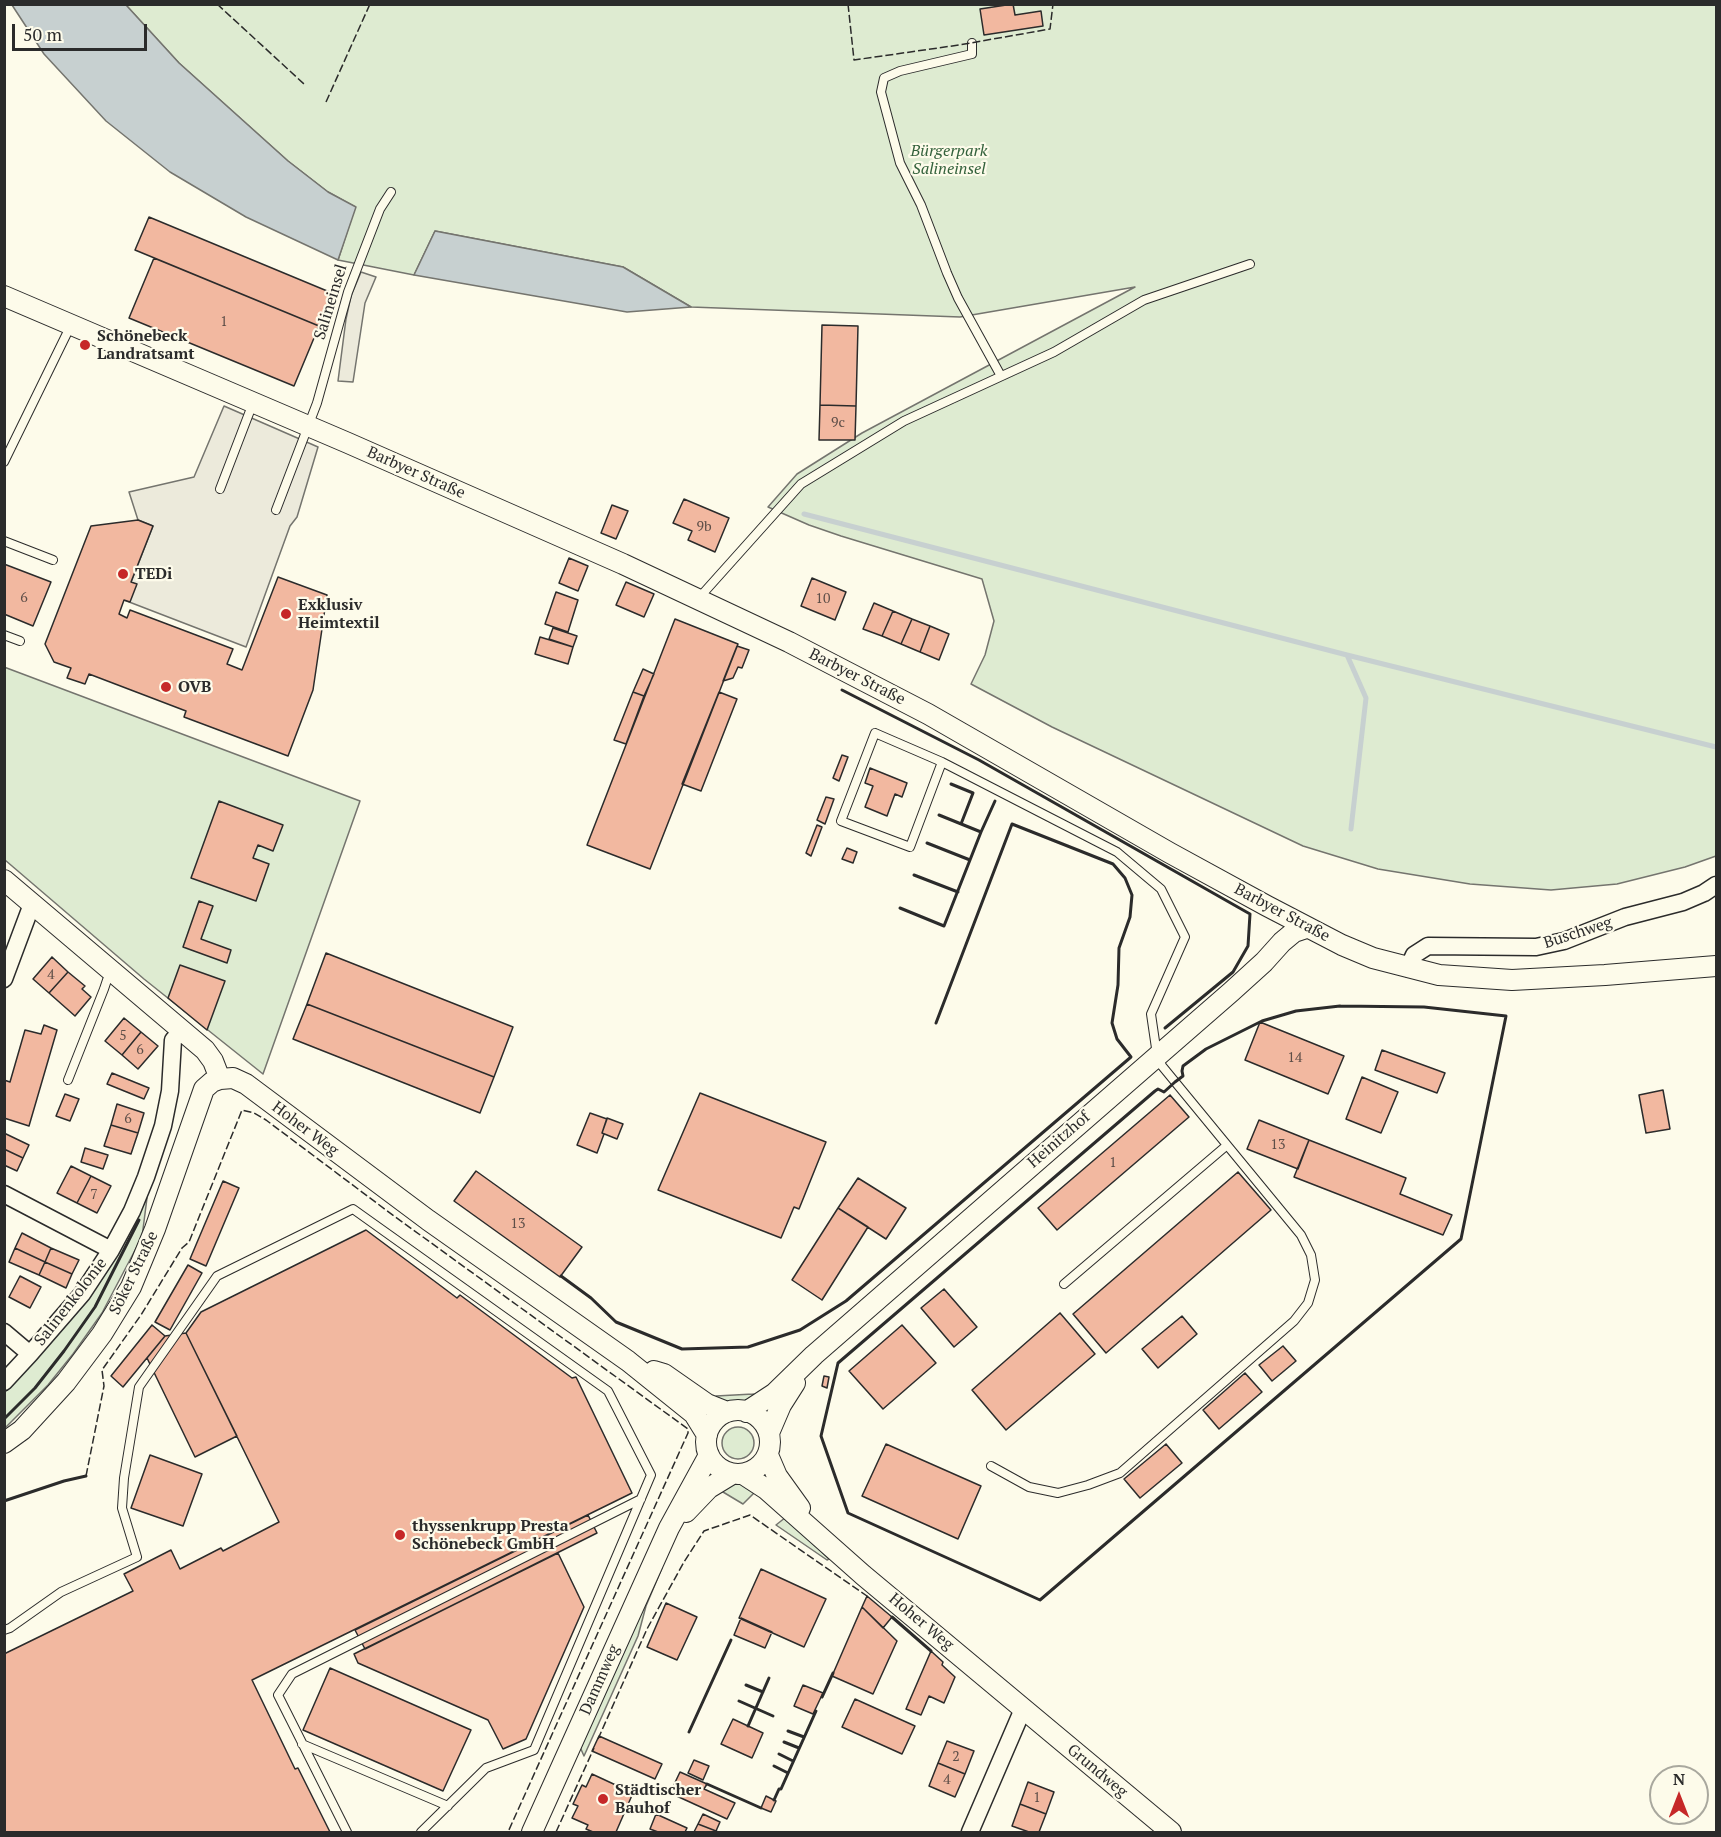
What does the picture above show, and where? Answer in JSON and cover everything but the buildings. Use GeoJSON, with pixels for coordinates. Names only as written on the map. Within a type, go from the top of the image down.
{"type":"FeatureCollection","features":[{"type":"Feature","properties":{"kind":"street","name":"Barbyer Straße"},"geometry":{"type":"LineString","coordinates":[[4,296],[308,425],[789,642],[928,714],[1170,853],[1306,927],[1373,958],[1439,975],[1512,980],[1716,966]]}},
{"type":"Feature","properties":{"kind":"street"},"geometry":{"type":"LineString","coordinates":[[4,879],[205,1050],[213,1061],[220,1079]]}},
{"type":"Feature","properties":{"kind":"street","name":"Buschweg"},"geometry":{"type":"LineString","coordinates":[[1408,968],[1414,955],[1428,946],[1536,947],[1564,941],[1625,917],[1683,902],[1716,885]]}},
{"type":"Feature","properties":{"kind":"street"},"geometry":{"type":"LineString","coordinates":[[4,979],[32,904]]}},
{"type":"Feature","properties":{"kind":"street","name":"Heinitzhof"},"geometry":{"type":"LineString","coordinates":[[737,1412],[775,1393],[814,1355],[1231,992],[1282,942],[1294,932],[1306,927]]}},
{"type":"Feature","properties":{"kind":"street","name":"Salinenkolonie"},"geometry":{"type":"LineString","coordinates":[[4,1382],[82,1294],[111,1250],[132,1211],[157,1145],[170,1091],[173,1040],[182,1030]]}},
{"type":"Feature","properties":{"kind":"street","name":"Hoher Weg"},"geometry":{"type":"LineString","coordinates":[[220,1079],[233,1078],[246,1084],[400,1199],[598,1342],[628,1361],[694,1414],[707,1435]]}},
{"type":"Feature","properties":{"kind":"street","name":"Söker Straße"},"geometry":{"type":"LineString","coordinates":[[4,1443],[22,1430],[66,1382],[108,1325],[130,1287],[155,1229],[204,1089],[220,1079]]}},
{"type":"Feature","properties":{"kind":"street","name":"Salinenkolonie"},"geometry":{"type":"LineString","coordinates":[[4,1194],[111,1250]]}},
{"type":"Feature","properties":{"kind":"street","name":"Salinenkolonie"},"geometry":{"type":"LineString","coordinates":[[4,1332],[30,1354]]}},
{"type":"Feature","properties":{"kind":"street","name":"Heinitzhof"},"geometry":{"type":"LineString","coordinates":[[769,1433],[781,1405],[814,1355]]}},
{"type":"Feature","properties":{"kind":"street","name":"Hoher Weg"},"geometry":{"type":"LineString","coordinates":[[628,1361],[664,1374],[707,1404],[737,1412]]}},
{"type":"Feature","properties":{"kind":"street"},"geometry":{"type":"LineString","coordinates":[[737,1412],[761,1420],[769,1433],[768,1455],[762,1464],[753,1471],[738,1474],[723,1470],[714,1463],[706,1445],[711,1425],[718,1418],[737,1412]]}},
{"type":"Feature","properties":{"kind":"street","name":"Dammweg"},"geometry":{"type":"LineString","coordinates":[[532,1833],[669,1528],[709,1455]]}},
{"type":"Feature","properties":{"kind":"street","name":"Hoher Weg"},"geometry":{"type":"LineString","coordinates":[[768,1455],[777,1476],[819,1535]]}},
{"type":"Feature","properties":{"kind":"street","name":"Hoher Weg"},"geometry":{"type":"LineString","coordinates":[[738,1474],[766,1489],[863,1575],[1023,1709]]}},
{"type":"Feature","properties":{"kind":"street","name":"Dammweg"},"geometry":{"type":"LineString","coordinates":[[669,1528],[710,1488],[738,1474]]}},
{"type":"Feature","properties":{"kind":"street"},"geometry":{"type":"LineString","coordinates":[[970,1833],[1023,1709]]}},
{"type":"Feature","properties":{"kind":"street","name":"Grundweg"},"geometry":{"type":"LineString","coordinates":[[1023,1709],[1171,1833]]}},
{"type":"Feature","properties":{"kind":"lane"},"geometry":{"type":"LineString","coordinates":[[972,43],[972,54],[900,71],[884,78],[881,92],[900,163],[921,205],[958,298],[1001,376]]}},
{"type":"Feature","properties":{"kind":"lane","name":"Salineinsel"},"geometry":{"type":"LineString","coordinates":[[276,510],[318,403],[348,292],[380,209],[391,192]]}},
{"type":"Feature","properties":{"kind":"lane"},"geometry":{"type":"LineString","coordinates":[[698,599],[801,484],[904,421],[1054,352],[1144,300],[1250,264]]}},
{"type":"Feature","properties":{"kind":"lane"},"geometry":{"type":"LineString","coordinates":[[4,462],[71,324]]}},
{"type":"Feature","properties":{"kind":"lane"},"geometry":{"type":"LineString","coordinates":[[220,489],[254,402]]}},
{"type":"Feature","properties":{"kind":"lane"},"geometry":{"type":"LineString","coordinates":[[4,541],[53,560]]}},
{"type":"Feature","properties":{"kind":"lane"},"geometry":{"type":"LineString","coordinates":[[4,635],[20,641]]}},
{"type":"Feature","properties":{"kind":"lane"},"geometry":{"type":"LineString","coordinates":[[942,762],[910,847],[841,821],[875,733],[942,762],[1117,852],[1161,889],[1185,937],[1151,1014],[1157,1055],[1162,1066],[1300,1235],[1311,1255],[1315,1280],[1308,1303],[1294,1321],[1120,1473],[1058,1493],[1029,1487],[991,1466]]}},
{"type":"Feature","properties":{"kind":"lane"},"geometry":{"type":"LineString","coordinates":[[68,1080],[107,981],[114,972]]}},
{"type":"Feature","properties":{"kind":"lane"},"geometry":{"type":"LineString","coordinates":[[1064,1284],[1226,1146]]}},
{"type":"Feature","properties":{"kind":"lane"},"geometry":{"type":"LineString","coordinates":[[4,1630],[62,1592],[137,1557],[122,1508],[124,1478],[139,1387],[217,1276],[353,1209],[608,1391],[651,1475],[534,1750],[486,1768],[421,1833]]}},
{"type":"Feature","properties":{"kind":"lane"},"geometry":{"type":"LineString","coordinates":[[347,1833],[278,1695],[292,1674],[641,1499]]}},
{"type":"Feature","properties":{"kind":"lane"},"geometry":{"type":"LineString","coordinates":[[302,1744],[448,1806]]}},
{"type":"Feature","properties":{"kind":"green space","name":"Bürgerpark Salineinsel"},"geometry":{"type":"Polygon","coordinates":[[[126,5],[1716,5],[1716,856],[1685,867],[1617,884],[1551,890],[1470,884],[1378,869],[1303,846],[1052,727],[971,684],[985,655],[994,621],[982,579],[841,536],[768,507],[797,474],[862,433],[1135,287],[960,317],[691,307],[623,267],[435,231],[414,275],[338,260],[355,207],[328,192],[288,161],[179,63],[126,5]]]}},
{"type":"Feature","properties":{"kind":"green space"},"geometry":{"type":"Polygon","coordinates":[[[4,667],[360,801],[263,1074],[144,979],[5,860],[4,667]]]}},
{"type":"Feature","properties":{"kind":"green space"},"geometry":{"type":"Polygon","coordinates":[[[147,1198],[142,1237],[102,1313],[48,1385],[5,1428],[5,1392],[36,1359],[112,1262],[147,1198]]]}},
{"type":"Feature","properties":{"kind":"green space"},"geometry":{"type":"Polygon","coordinates":[[[756,1395],[743,1402],[726,1403],[714,1400],[716,1396],[756,1395]]]}},
{"type":"Feature","properties":{"kind":"green space"},"geometry":{"type":"Polygon","coordinates":[[[738,1427],[749,1432],[754,1443],[749,1454],[738,1459],[727,1454],[722,1443],[727,1432],[738,1427]]]}},
{"type":"Feature","properties":{"kind":"green space"},"geometry":{"type":"Polygon","coordinates":[[[744,1484],[757,1490],[743,1504],[718,1489],[744,1484]]]}},
{"type":"Feature","properties":{"kind":"green space"},"geometry":{"type":"Polygon","coordinates":[[[786,1517],[829,1559],[827,1560],[776,1525],[786,1517]]]}},
{"type":"Feature","properties":{"kind":"green space"},"geometry":{"type":"Polygon","coordinates":[[[660,1567],[662,1568],[646,1606],[638,1636],[584,1756],[580,1747],[660,1567]]]}},
{"type":"Feature","properties":{"kind":"shaded area"},"geometry":{"type":"Polygon","coordinates":[[[12,5],[126,5],[179,63],[288,161],[328,192],[356,207],[338,260],[246,217],[170,172],[106,121],[44,54],[12,5]]]}},
{"type":"Feature","properties":{"kind":"shaded area"},"geometry":{"type":"Polygon","coordinates":[[[435,231],[623,267],[691,307],[627,312],[414,275],[435,231]]]}},
{"type":"Feature","properties":{"kind":"shaded area"},"geometry":{"type":"Polygon","coordinates":[[[361,272],[376,277],[365,303],[353,382],[338,381],[346,319],[351,296],[361,272]]]}},
{"type":"Feature","properties":{"kind":"shaded area"},"geometry":{"type":"Polygon","coordinates":[[[224,406],[318,447],[297,517],[290,526],[246,647],[124,600],[153,526],[138,520],[129,492],[194,477],[224,406]]]}},
{"type":"Feature","properties":{"kind":"waterway"},"geometry":{"type":"LineString","coordinates":[[804,514],[1347,655],[1716,747]]}},
{"type":"Feature","properties":{"kind":"waterway"},"geometry":{"type":"LineString","coordinates":[[1347,655],[1366,698],[1351,829]]}},
{"type":"Feature","properties":{"kind":"fence"},"geometry":{"type":"LineString","coordinates":[[217,4],[304,84]]}},
{"type":"Feature","properties":{"kind":"fence"},"geometry":{"type":"LineString","coordinates":[[326,102],[370,4]]}},
{"type":"Feature","properties":{"kind":"fence"},"geometry":{"type":"LineString","coordinates":[[848,4],[854,60],[1050,29],[1053,4]]}},
{"type":"Feature","properties":{"kind":"fence"},"geometry":{"type":"LineString","coordinates":[[86,1476],[104,1386],[102,1370],[141,1315],[182,1248],[189,1242],[242,1110],[254,1113],[266,1120],[394,1216],[688,1429],[508,1832]]}},
{"type":"Feature","properties":{"kind":"fence"},"geometry":{"type":"LineString","coordinates":[[598,1739],[647,1629],[704,1531],[750,1515],[867,1596]]}},
{"type":"Feature","properties":{"kind":"fence"},"geometry":{"type":"LineString","coordinates":[[556,1832],[594,1748]]}},
{"type":"Feature","properties":{"kind":"wall"},"geometry":{"type":"LineString","coordinates":[[842,690],[979,760],[1250,914],[1248,946],[1233,972],[1165,1028]]}},
{"type":"Feature","properties":{"kind":"wall"},"geometry":{"type":"LineString","coordinates":[[951,784],[973,793],[961,824]]}},
{"type":"Feature","properties":{"kind":"wall"},"geometry":{"type":"LineString","coordinates":[[939,815],[981,832],[995,801]]}},
{"type":"Feature","properties":{"kind":"wall"},"geometry":{"type":"LineString","coordinates":[[561,1276],[591,1298],[616,1322],[682,1349],[748,1347],[800,1330],[846,1301],[1131,1057],[1117,1039],[1112,1023],[1118,985],[1119,948],[1130,917],[1132,895],[1125,878],[1113,864],[1012,824],[936,1023]]}},
{"type":"Feature","properties":{"kind":"wall"},"geometry":{"type":"LineString","coordinates":[[900,908],[944,926],[981,832]]}},
{"type":"Feature","properties":{"kind":"wall"},"geometry":{"type":"LineString","coordinates":[[927,843],[970,860]]}},
{"type":"Feature","properties":{"kind":"wall"},"geometry":{"type":"LineString","coordinates":[[914,875],[958,892]]}},
{"type":"Feature","properties":{"kind":"wall"},"geometry":{"type":"LineString","coordinates":[[1340,1006],[1424,1007],[1506,1016],[1461,1239],[1040,1600],[848,1513],[821,1436],[838,1363],[1155,1091],[1158,1089],[1164,1092],[1183,1076],[1183,1066],[1206,1049],[1262,1021],[1296,1011],[1340,1006]]}},
{"type":"Feature","properties":{"kind":"wall"},"geometry":{"type":"LineString","coordinates":[[4,1419],[35,1388],[95,1307],[139,1220]]}},
{"type":"Feature","properties":{"kind":"wall"},"geometry":{"type":"LineString","coordinates":[[4,1501],[86,1476]]}},
{"type":"Feature","properties":{"kind":"wall"},"geometry":{"type":"LineString","coordinates":[[892,1617],[931,1651]]}},
{"type":"Feature","properties":{"kind":"wall"},"geometry":{"type":"LineString","coordinates":[[689,1732],[731,1640]]}},
{"type":"Feature","properties":{"kind":"wall"},"geometry":{"type":"LineString","coordinates":[[822,1697],[833,1673]]}},
{"type":"Feature","properties":{"kind":"wall"},"geometry":{"type":"LineString","coordinates":[[748,1726],[769,1678]]}},
{"type":"Feature","properties":{"kind":"wall"},"geometry":{"type":"LineString","coordinates":[[746,1685],[763,1692]]}},
{"type":"Feature","properties":{"kind":"wall"},"geometry":{"type":"LineString","coordinates":[[739,1701],[773,1716]]}},
{"type":"Feature","properties":{"kind":"wall"},"geometry":{"type":"LineString","coordinates":[[774,1800],[816,1711]]}},
{"type":"Feature","properties":{"kind":"wall"},"geometry":{"type":"LineString","coordinates":[[788,1731],[804,1737]]}},
{"type":"Feature","properties":{"kind":"wall"},"geometry":{"type":"LineString","coordinates":[[784,1742],[799,1748]]}},
{"type":"Feature","properties":{"kind":"wall"},"geometry":{"type":"LineString","coordinates":[[779,1754],[793,1761]]}},
{"type":"Feature","properties":{"kind":"wall"},"geometry":{"type":"LineString","coordinates":[[774,1766],[788,1773]]}},
{"type":"Feature","properties":{"kind":"wall"},"geometry":{"type":"LineString","coordinates":[[707,1784],[761,1808]]}},
{"type":"Feature","properties":{"kind":"place","name":"Schönebeck Landratsamt"},"geometry":{"type":"Point","coordinates":[85,345]}},
{"type":"Feature","properties":{"kind":"place","name":"TEDi"},"geometry":{"type":"Point","coordinates":[123,574]}},
{"type":"Feature","properties":{"kind":"place","name":"Exklusiv Heimtextil"},"geometry":{"type":"Point","coordinates":[286,614]}},
{"type":"Feature","properties":{"kind":"place","name":"OVB"},"geometry":{"type":"Point","coordinates":[166,687]}},
{"type":"Feature","properties":{"kind":"place","name":"thyssenkrupp Presta Schönebeck GmbH"},"geometry":{"type":"Point","coordinates":[400,1535]}},
{"type":"Feature","properties":{"kind":"place","name":"Städtischer Bauhof"},"geometry":{"type":"Point","coordinates":[603,1799]}}]}
